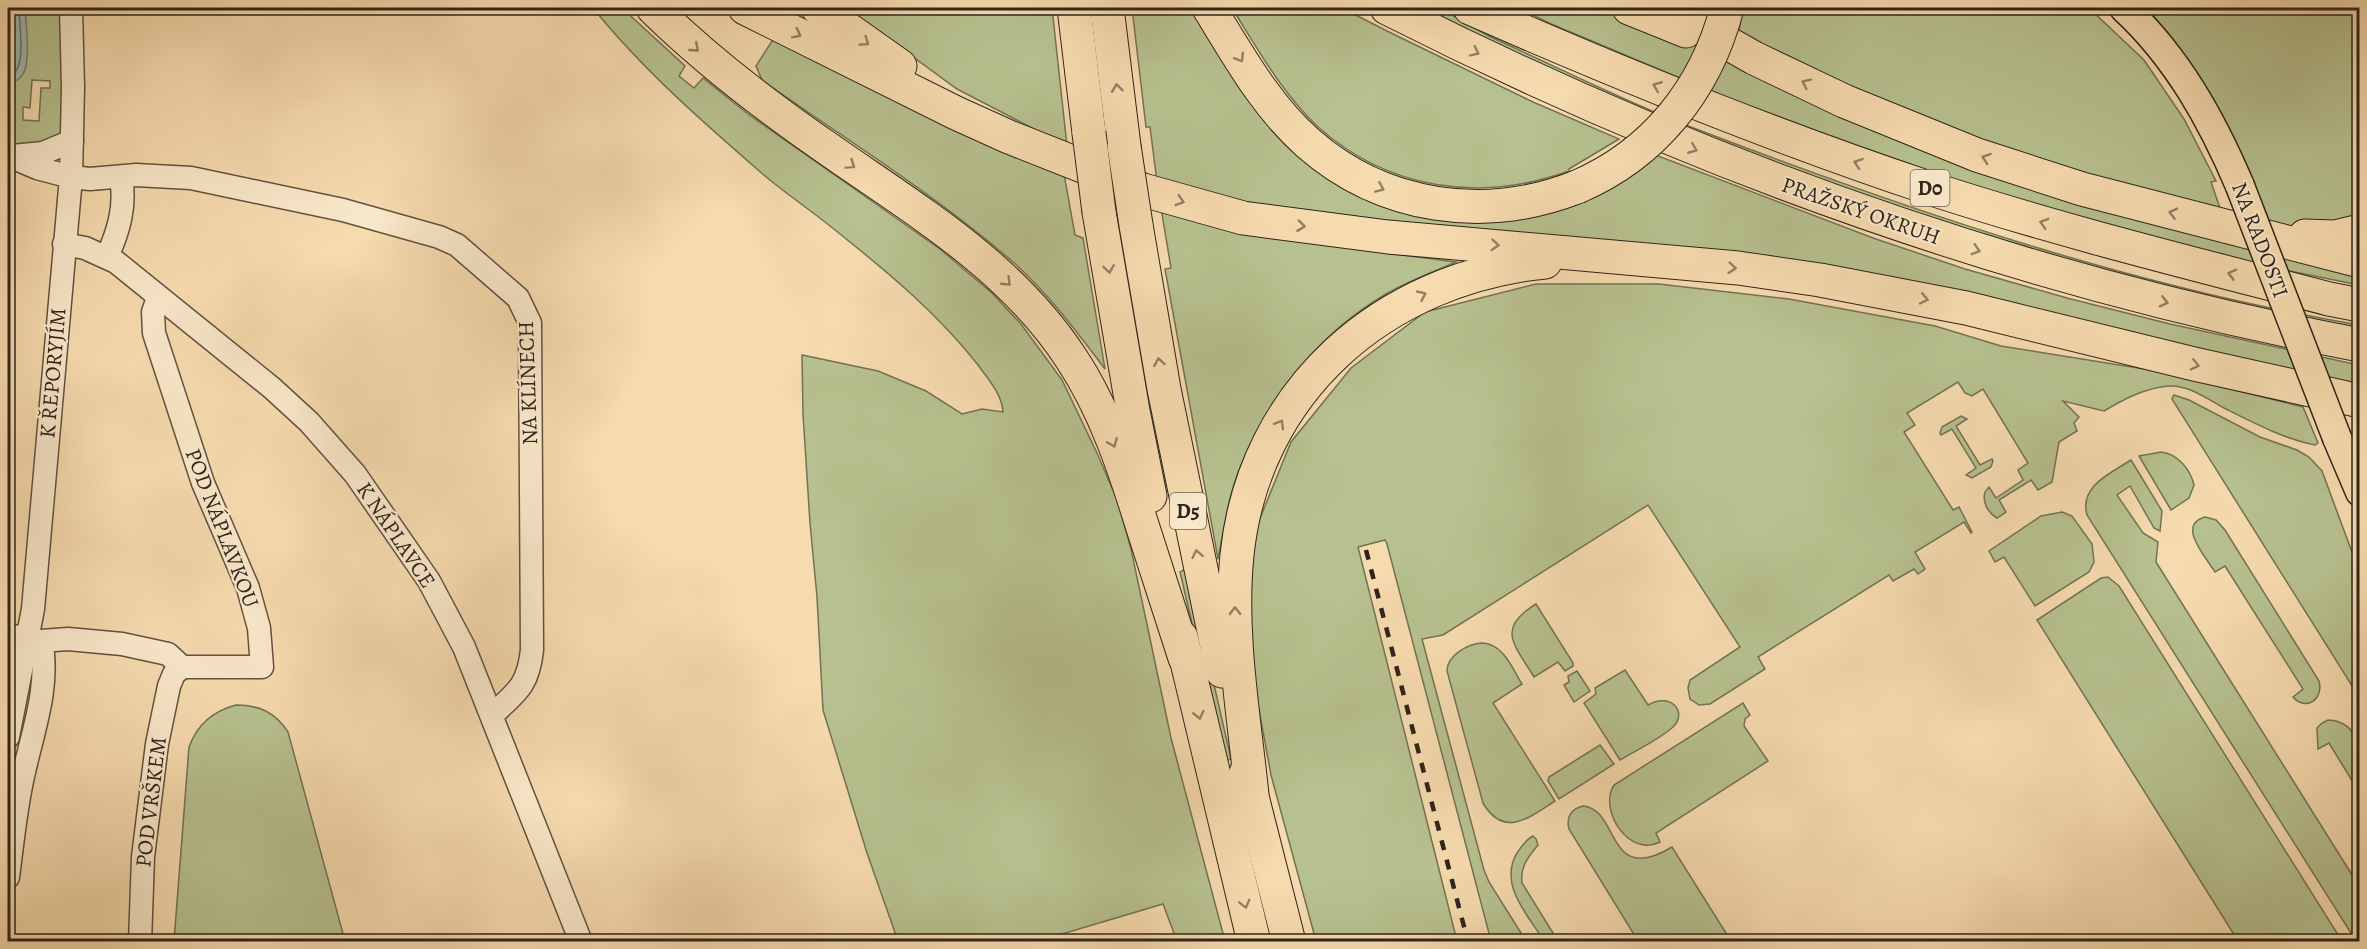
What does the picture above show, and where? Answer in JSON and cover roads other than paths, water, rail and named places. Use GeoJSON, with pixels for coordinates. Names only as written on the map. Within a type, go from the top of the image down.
{"type":"FeatureCollection","features":[{"type":"Feature","properties":{"kind":"highway"},"geometry":{"type":"LineString","coordinates":[[653,8],[690,43],[761,102],[960,241],[1005,279],[1053,332],[1083,378],[1115,446],[1185,658]]}},
{"type":"Feature","properties":{"kind":"highway"},"geometry":{"type":"LineString","coordinates":[[744,8],[956,113],[1066,160],[1163,196],[1203,208],[1267,222],[1388,237],[1481,243],[1787,275],[1910,296],[2194,364],[2360,399]]}},
{"type":"Feature","properties":{"kind":"highway"},"geometry":{"type":"LineString","coordinates":[[818,8],[867,44],[927,83],[1066,160]]}},
{"type":"Feature","properties":{"kind":"highway","name":"D5"},"geometry":{"type":"LineString","coordinates":[[1074,8],[1100,212],[1136,422],[1185,658],[1254,942]]}},
{"type":"Feature","properties":{"kind":"highway","name":"D5"},"geometry":{"type":"LineString","coordinates":[[1107,8],[1136,225],[1181,477],[1206,599],[1289,942]]}},
{"type":"Feature","properties":{"kind":"highway"},"geometry":{"type":"LineString","coordinates":[[1209,8],[1249,72],[1308,143],[1340,167],[1376,186],[1425,202],[1473,207],[1524,203],[1576,187],[1627,159],[1671,119],[1685,102],[1705,69],[1717,42],[1727,8]]}},
{"type":"Feature","properties":{"kind":"highway","name":"PRAŽSKÝ OKRUH"},"geometry":{"type":"LineString","coordinates":[[1387,8],[1601,110],[1724,161],[1856,210],[1969,248],[2104,287],[2212,314],[2360,345]]}},
{"type":"Feature","properties":{"kind":"highway","name":"PRAŽSKÝ OKRUH"},"geometry":{"type":"LineString","coordinates":[[1470,8],[1725,113],[1929,188],[2122,245],[2329,300],[2360,305]]}},
{"type":"Feature","properties":{"kind":"highway"},"geometry":{"type":"LineString","coordinates":[[1629,8],[1754,58],[1844,101],[1977,155],[2082,189],[2360,261]]}},
{"type":"Feature","properties":{"kind":"highway"},"geometry":{"type":"LineString","coordinates":[[1666,8],[1754,58]]}},
{"type":"Feature","properties":{"kind":"highway"},"geometry":{"type":"LineString","coordinates":[[2230,227],[2322,237],[2360,231]]}},
{"type":"Feature","properties":{"kind":"highway"},"geometry":{"type":"LineString","coordinates":[[1252,795],[1236,641],[1237,555],[1245,511],[1264,454],[1282,420],[1304,390],[1335,354],[1372,324],[1410,300],[1454,281],[1517,266],[1563,261],[1674,262]]}},
{"type":"Feature","properties":{"kind":"main road","name":"NA RADOSTI"},"geometry":{"type":"LineString","coordinates":[[2124,8],[2146,29],[2183,76],[2209,120],[2240,186],[2360,492]]}},
{"type":"Feature","properties":{"kind":"street","name":"K ŘEPORYJÍM"},"geometry":{"type":"LineString","coordinates":[[8,737],[25,638],[33,609],[70,177],[73,87],[70,8]]}},
{"type":"Feature","properties":{"kind":"street"},"geometry":{"type":"LineString","coordinates":[[8,156],[43,153],[72,141]]}},
{"type":"Feature","properties":{"kind":"street","name":"NA KLÍNECH"},"geometry":{"type":"LineString","coordinates":[[8,156],[37,168],[70,177],[90,179],[136,175],[191,178],[343,210],[439,237],[457,245],[518,298],[530,323],[532,650],[530,669],[521,688],[492,715]]}},
{"type":"Feature","properties":{"kind":"street"},"geometry":{"type":"LineString","coordinates":[[107,257],[122,217],[124,193],[121,177]]}},
{"type":"Feature","properties":{"kind":"street","name":"K NÁPLAVCE"},"geometry":{"type":"LineString","coordinates":[[64,244],[85,248],[107,257],[290,404],[355,474],[429,581],[464,647],[580,942]]}},
{"type":"Feature","properties":{"kind":"street","name":"POD NÁPLAVKOU"},"geometry":{"type":"LineString","coordinates":[[158,298],[153,312],[154,333],[183,428],[203,483],[248,588],[259,628],[262,667],[182,667]]}},
{"type":"Feature","properties":{"kind":"street","name":"K ŘEPORYJÍM"},"geometry":{"type":"LineString","coordinates":[[8,877],[21,786],[43,686],[45,660],[25,638]]}},
{"type":"Feature","properties":{"kind":"street"},"geometry":{"type":"LineString","coordinates":[[25,638],[122,644],[168,654],[182,667]]}},
{"type":"Feature","properties":{"kind":"street","name":"POD VRŠKEM"},"geometry":{"type":"LineString","coordinates":[[140,942],[143,857],[158,744],[169,686],[174,674],[182,667]]}},
{"type":"Feature","properties":{"kind":"water"},"geometry":{"type":"Polygon","coordinates":[[[8,8],[25,8],[27,60],[22,76],[8,83],[8,8]]]}},
{"type":"Feature","properties":{"kind":"railway"},"geometry":{"type":"LineString","coordinates":[[1366,550],[1468,942]]}}]}
